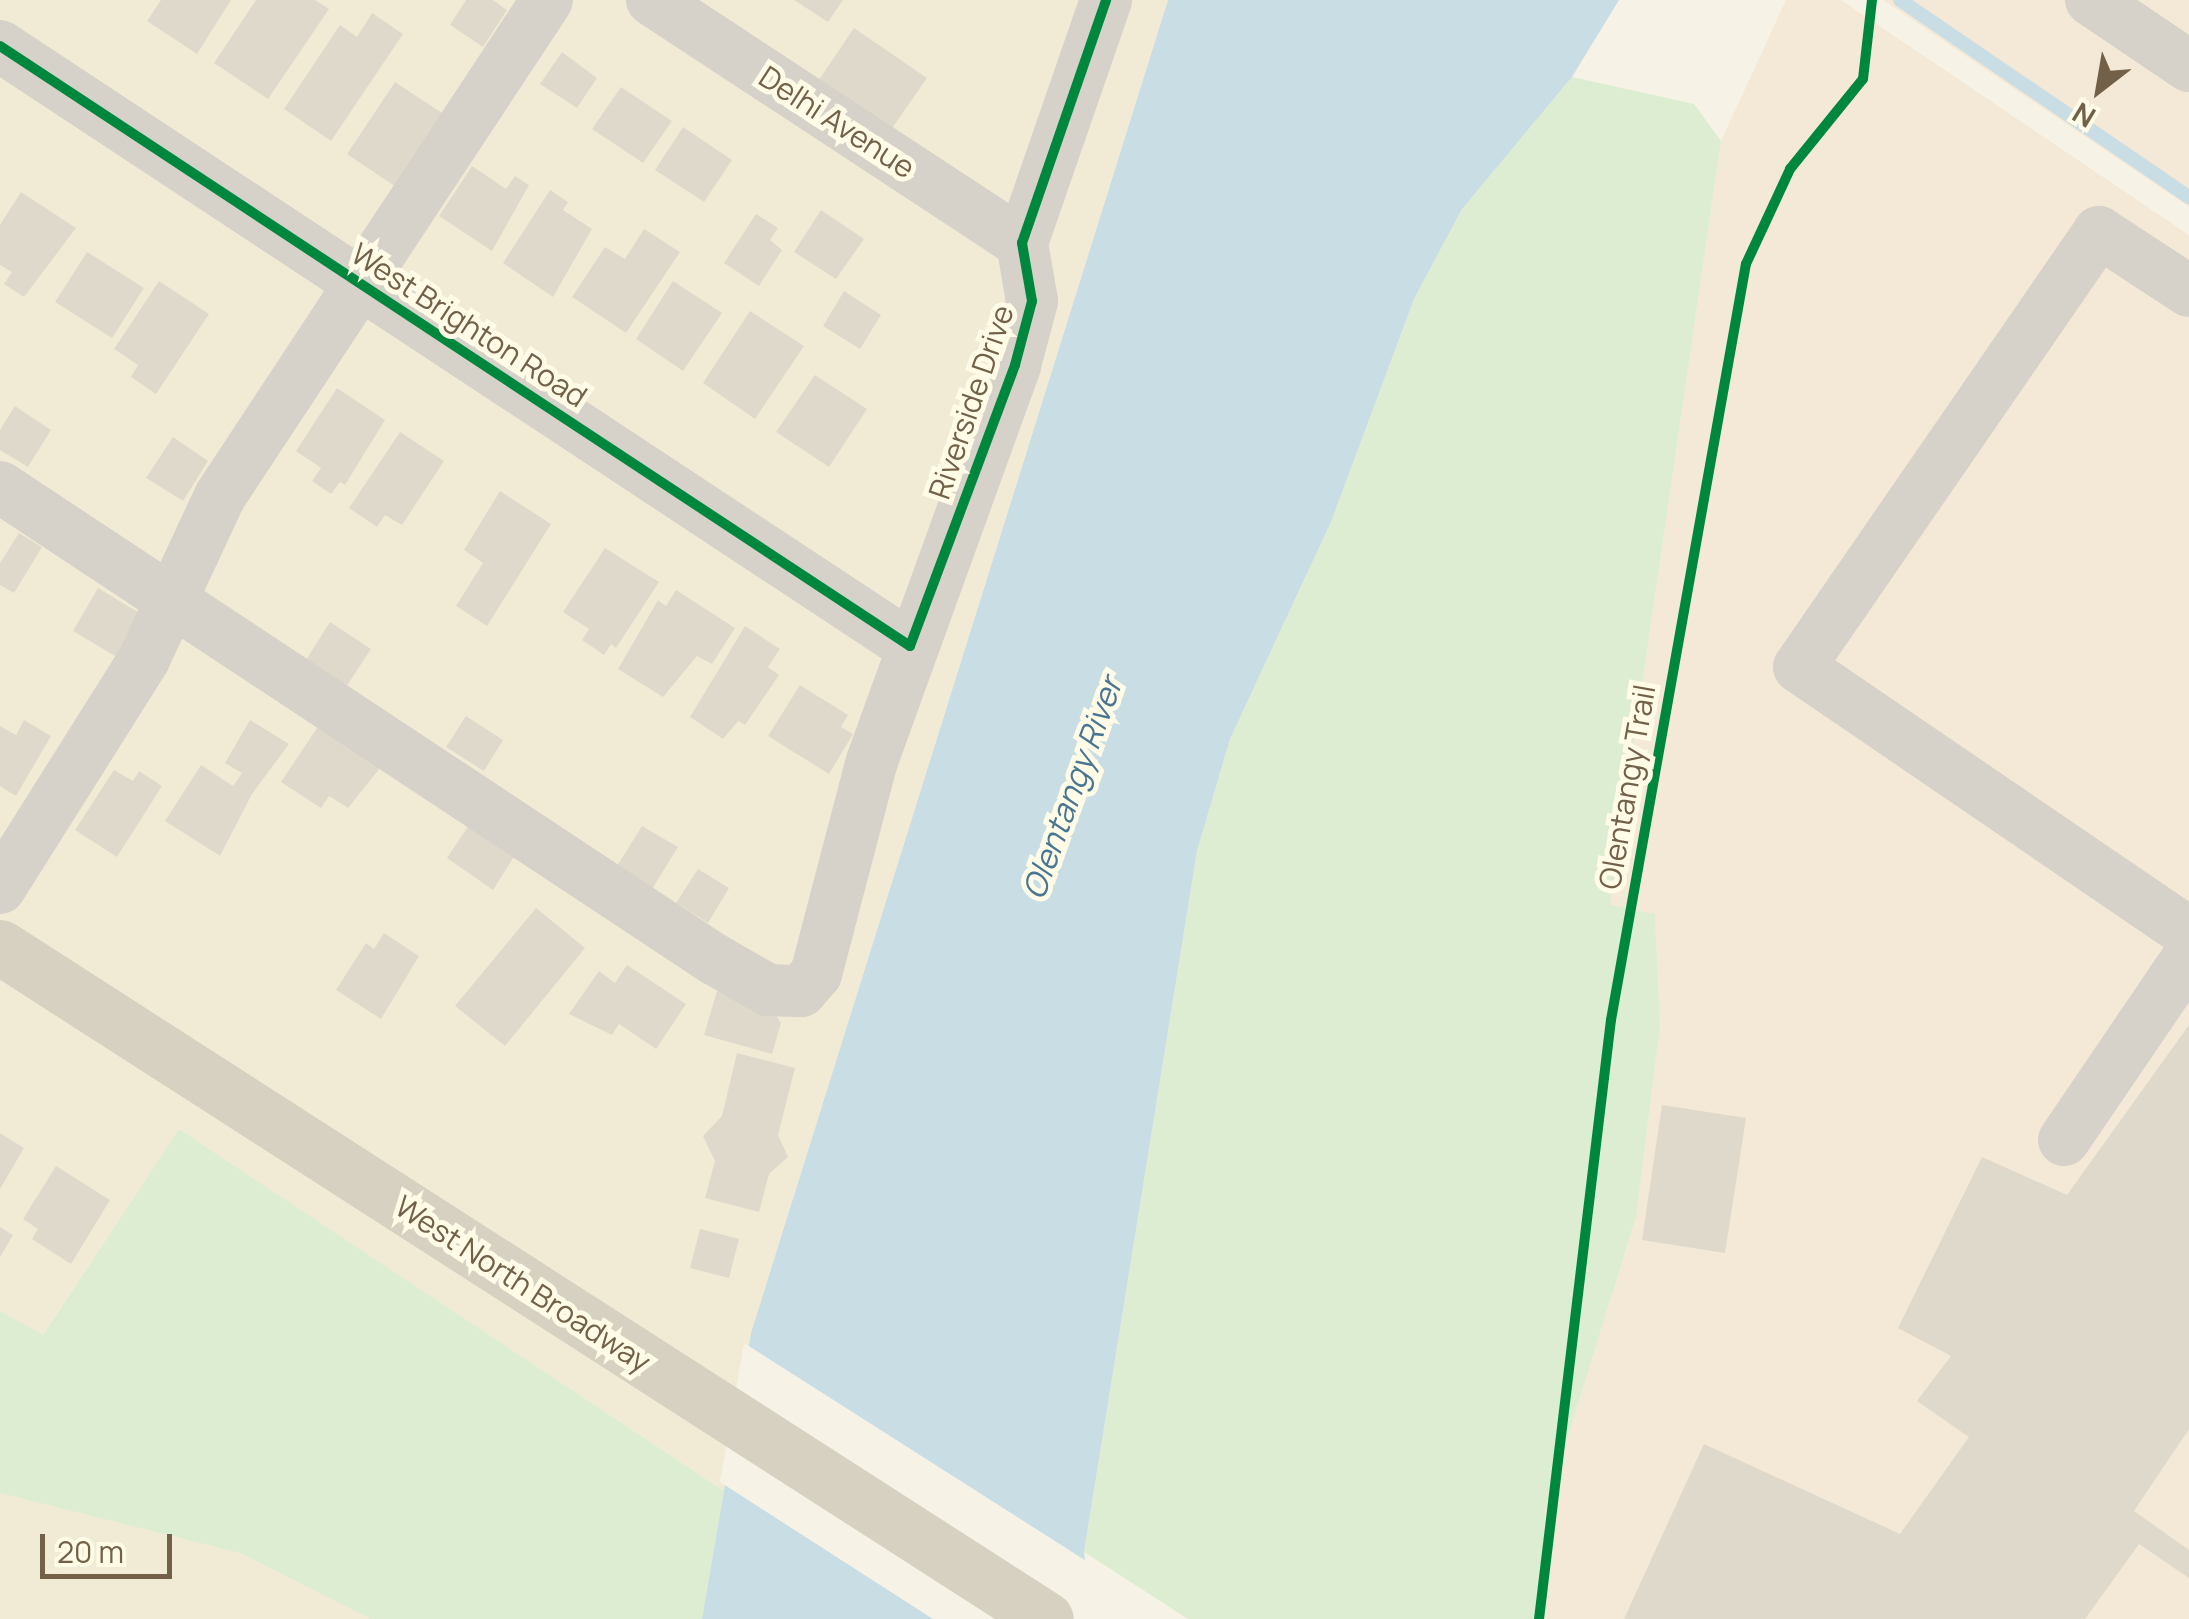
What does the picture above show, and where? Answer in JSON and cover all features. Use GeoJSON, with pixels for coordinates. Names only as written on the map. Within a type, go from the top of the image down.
{"type":"FeatureCollection","features":[{"type":"Feature","properties":{"kind":"main road","name":"West North Broadway"},"geometry":{"type":"LineString","coordinates":[[0,947],[1046,1619]]}},
{"type":"Feature","properties":{"kind":"street"},"geometry":{"type":"LineString","coordinates":[[0,888],[144,659],[220,496],[546,0]]}},
{"type":"Feature","properties":{"kind":"street","name":"Delhi Avenue"},"geometry":{"type":"LineString","coordinates":[[652,0],[1022,243]]}},
{"type":"Feature","properties":{"kind":"street","name":"Riverside Drive"},"geometry":{"type":"LineString","coordinates":[[173,601],[714,959],[780,994],[801,990],[816,974],[910,646],[1015,365],[1032,301],[1022,243],[1106,0]]}},
{"type":"Feature","properties":{"kind":"street"},"geometry":{"type":"LineString","coordinates":[[2091,0],[2189,66]]}},
{"type":"Feature","properties":{"kind":"street","name":"West Brighton Road"},"geometry":{"type":"LineString","coordinates":[[0,46],[910,646]]}},
{"type":"Feature","properties":{"kind":"street"},"geometry":{"type":"LineString","coordinates":[[2189,291],[2099,232],[1799,667],[2189,933]]}},
{"type":"Feature","properties":{"kind":"street"},"geometry":{"type":"LineString","coordinates":[[0,487],[173,601]]}},
{"type":"Feature","properties":{"kind":"street"},"geometry":{"type":"LineString","coordinates":[[2064,1140],[2189,956]]}},
{"type":"Feature","properties":{"kind":"shaded area"},"geometry":{"type":"Polygon","coordinates":[[[0,0],[1168,0],[751,1333],[724,1491],[179,1129],[42,1336],[0,1311],[0,0]]]}},
{"type":"Feature","properties":{"kind":"shaded area"},"geometry":{"type":"Polygon","coordinates":[[[1786,0],[1841,0],[2189,235],[2189,1619],[1542,1619],[1545,1510],[1636,1217],[1660,1027],[1655,914],[1610,905],[1721,141],[1786,0]]]}},
{"type":"Feature","properties":{"kind":"shaded area"},"geometry":{"type":"Polygon","coordinates":[[[1883,0],[2189,0],[2189,207],[1883,0]]]}},
{"type":"Feature","properties":{"kind":"shaded area"},"geometry":{"type":"Polygon","coordinates":[[[0,1493],[240,1553],[370,1619],[0,1619],[0,1493]]]}},
{"type":"Feature","properties":{"kind":"green space"},"geometry":{"type":"Polygon","coordinates":[[[1572,77],[1694,104],[1721,141],[1610,905],[1655,914],[1660,1027],[1636,1217],[1545,1510],[1542,1619],[1188,1619],[1084,1552],[1197,851],[1230,739],[1331,522],[1414,299],[1462,209],[1572,77]]]}},
{"type":"Feature","properties":{"kind":"green space"},"geometry":{"type":"Polygon","coordinates":[[[179,1129],[724,1491],[702,1619],[370,1619],[240,1553],[0,1493],[0,1311],[43,1335],[179,1129]]]}},
{"type":"Feature","properties":{"kind":"water","name":"Olentangy River"},"geometry":{"type":"Polygon","coordinates":[[[1168,0],[1619,0],[1572,77],[1462,209],[1414,299],[1331,522],[1230,739],[1197,851],[1084,1552],[1093,1619],[702,1619],[751,1333],[1168,0]]]}},
{"type":"Feature","properties":{"kind":"pier"},"geometry":{"type":"Polygon","coordinates":[[[744,1343],[1091,1564],[1098,1619],[933,1619],[720,1482],[744,1343]]]}},
{"type":"Feature","properties":{"kind":"building"},"geometry":{"type":"Polygon","coordinates":[[[161,0],[231,0],[197,54],[147,21],[161,0]]]}},
{"type":"Feature","properties":{"kind":"building"},"geometry":{"type":"Polygon","coordinates":[[[256,0],[315,0],[329,9],[268,99],[214,63],[256,0]]]}},
{"type":"Feature","properties":{"kind":"building"},"geometry":{"type":"Polygon","coordinates":[[[466,0],[493,0],[507,10],[483,47],[450,25],[466,0]]]}},
{"type":"Feature","properties":{"kind":"building"},"geometry":{"type":"Polygon","coordinates":[[[794,0],[843,0],[828,22],[794,0]]]}},
{"type":"Feature","properties":{"kind":"building"},"geometry":{"type":"Polygon","coordinates":[[[372,13],[403,34],[331,141],[284,109],[340,25],[357,37],[372,13]]]}},
{"type":"Feature","properties":{"kind":"building"},"geometry":{"type":"Polygon","coordinates":[[[854,28],[927,78],[886,137],[814,87],[854,28]]]}},
{"type":"Feature","properties":{"kind":"building"},"geometry":{"type":"Polygon","coordinates":[[[562,52],[597,78],[577,108],[540,84],[562,52]]]}},
{"type":"Feature","properties":{"kind":"building"},"geometry":{"type":"Polygon","coordinates":[[[395,82],[445,115],[396,187],[347,154],[395,82]]]}},
{"type":"Feature","properties":{"kind":"building"},"geometry":{"type":"Polygon","coordinates":[[[621,87],[672,121],[643,163],[592,129],[621,87]]]}},
{"type":"Feature","properties":{"kind":"building"},"geometry":{"type":"Polygon","coordinates":[[[683,127],[732,160],[704,202],[655,170],[683,127]]]}},
{"type":"Feature","properties":{"kind":"building"},"geometry":{"type":"Polygon","coordinates":[[[472,166],[506,189],[515,176],[529,185],[492,251],[439,216],[472,166]]]}},
{"type":"Feature","properties":{"kind":"building"},"geometry":{"type":"Polygon","coordinates":[[[550,190],[568,202],[563,210],[592,229],[553,297],[503,263],[550,190]]]}},
{"type":"Feature","properties":{"kind":"building"},"geometry":{"type":"Polygon","coordinates":[[[21,192],[76,228],[24,297],[4,284],[12,272],[0,265],[0,225],[21,192]]]}},
{"type":"Feature","properties":{"kind":"building"},"geometry":{"type":"Polygon","coordinates":[[[821,210],[864,239],[836,279],[794,252],[821,210]]]}},
{"type":"Feature","properties":{"kind":"building"},"geometry":{"type":"Polygon","coordinates":[[[756,214],[778,228],[770,240],[782,250],[759,286],[724,263],[756,214]]]}},
{"type":"Feature","properties":{"kind":"building"},"geometry":{"type":"Polygon","coordinates":[[[644,229],[680,252],[626,333],[572,297],[605,247],[625,259],[644,229]]]}},
{"type":"Feature","properties":{"kind":"building"},"geometry":{"type":"Polygon","coordinates":[[[87,252],[144,288],[112,338],[55,302],[87,252]]]}},
{"type":"Feature","properties":{"kind":"building"},"geometry":{"type":"Polygon","coordinates":[[[159,281],[209,314],[156,394],[131,377],[138,365],[114,349],[159,281]]]}},
{"type":"Feature","properties":{"kind":"building"},"geometry":{"type":"Polygon","coordinates":[[[673,281],[722,313],[683,371],[636,339],[673,281]]]}},
{"type":"Feature","properties":{"kind":"building"},"geometry":{"type":"Polygon","coordinates":[[[844,291],[881,315],[860,349],[823,326],[844,291]]]}},
{"type":"Feature","properties":{"kind":"building"},"geometry":{"type":"Polygon","coordinates":[[[750,311],[804,346],[755,419],[703,383],[750,311]]]}},
{"type":"Feature","properties":{"kind":"building"},"geometry":{"type":"Polygon","coordinates":[[[815,375],[867,409],[829,467],[776,432],[815,375]]]}},
{"type":"Feature","properties":{"kind":"building"},"geometry":{"type":"Polygon","coordinates":[[[337,388],[385,420],[345,485],[340,482],[331,494],[312,481],[321,468],[296,451],[337,388]]]}},
{"type":"Feature","properties":{"kind":"building"},"geometry":{"type":"Polygon","coordinates":[[[15,406],[51,430],[28,467],[0,450],[0,430],[15,406]]]}},
{"type":"Feature","properties":{"kind":"building"},"geometry":{"type":"Polygon","coordinates":[[[400,432],[444,461],[402,525],[385,515],[377,527],[349,508],[400,432]]]}},
{"type":"Feature","properties":{"kind":"building"},"geometry":{"type":"Polygon","coordinates":[[[173,437],[208,461],[183,501],[146,478],[173,437]]]}},
{"type":"Feature","properties":{"kind":"building"},"geometry":{"type":"Polygon","coordinates":[[[500,491],[551,524],[487,626],[456,606],[483,563],[464,550],[500,491]]]}},
{"type":"Feature","properties":{"kind":"building"},"geometry":{"type":"Polygon","coordinates":[[[19,533],[42,547],[14,593],[0,585],[0,563],[19,533]]]}},
{"type":"Feature","properties":{"kind":"building"},"geometry":{"type":"Polygon","coordinates":[[[605,548],[659,582],[616,648],[611,644],[604,655],[582,640],[589,629],[563,612],[605,548]]]}},
{"type":"Feature","properties":{"kind":"building"},"geometry":{"type":"Polygon","coordinates":[[[98,588],[146,617],[120,659],[73,631],[98,588]]]}},
{"type":"Feature","properties":{"kind":"building"},"geometry":{"type":"Polygon","coordinates":[[[676,590],[735,628],[712,664],[697,656],[663,697],[618,669],[658,600],[666,606],[676,590]]]}},
{"type":"Feature","properties":{"kind":"building"},"geometry":{"type":"Polygon","coordinates":[[[330,622],[371,649],[346,687],[306,660],[330,622]]]}},
{"type":"Feature","properties":{"kind":"building"},"geometry":{"type":"Polygon","coordinates":[[[745,626],[780,649],[768,667],[779,675],[745,725],[738,721],[723,739],[690,717],[745,626]]]}},
{"type":"Feature","properties":{"kind":"building"},"geometry":{"type":"Polygon","coordinates":[[[800,685],[848,715],[841,727],[853,734],[829,774],[768,736],[800,685]]]}},
{"type":"Feature","properties":{"kind":"building"},"geometry":{"type":"Polygon","coordinates":[[[466,716],[503,740],[484,771],[446,747],[466,716]]]}},
{"type":"Feature","properties":{"kind":"building"},"geometry":{"type":"Polygon","coordinates":[[[24,720],[51,736],[16,796],[0,786],[0,726],[16,735],[24,720]]]}},
{"type":"Feature","properties":{"kind":"building"},"geometry":{"type":"Polygon","coordinates":[[[250,720],[289,744],[252,794],[220,856],[165,821],[201,765],[233,786],[242,773],[225,763],[250,720]]]}},
{"type":"Feature","properties":{"kind":"building"},"geometry":{"type":"Polygon","coordinates":[[[321,722],[384,763],[348,808],[329,796],[321,808],[281,782],[321,722]]]}},
{"type":"Feature","properties":{"kind":"building"},"geometry":{"type":"Polygon","coordinates":[[[114,770],[133,781],[139,771],[162,786],[117,857],[75,830],[114,770]]]}},
{"type":"Feature","properties":{"kind":"building"},"geometry":{"type":"Polygon","coordinates":[[[469,825],[515,855],[493,890],[447,858],[469,825]]]}},
{"type":"Feature","properties":{"kind":"building"},"geometry":{"type":"Polygon","coordinates":[[[642,826],[678,847],[652,889],[617,866],[642,826]]]}},
{"type":"Feature","properties":{"kind":"building"},"geometry":{"type":"Polygon","coordinates":[[[698,869],[729,888],[708,923],[676,903],[698,869]]]}},
{"type":"Feature","properties":{"kind":"building"},"geometry":{"type":"Polygon","coordinates":[[[536,908],[585,948],[505,1046],[455,1006],[536,908]]]}},
{"type":"Feature","properties":{"kind":"building"},"geometry":{"type":"Polygon","coordinates":[[[384,933],[419,956],[381,1019],[336,990],[366,943],[374,949],[384,933]]]}},
{"type":"Feature","properties":{"kind":"building"},"geometry":{"type":"Polygon","coordinates":[[[627,965],[686,1004],[656,1049],[619,1024],[612,1035],[569,1014],[599,971],[615,983],[627,965]]]}},
{"type":"Feature","properties":{"kind":"building"},"geometry":{"type":"Polygon","coordinates":[[[717,991],[771,1007],[781,1023],[772,1054],[704,1035],[717,991]]]}},
{"type":"Feature","properties":{"kind":"building"},"geometry":{"type":"Polygon","coordinates":[[[2189,1025],[2189,1429],[2134,1511],[2189,1550],[2189,1578],[2139,1544],[2085,1619],[1624,1619],[1704,1444],[1900,1534],[1969,1437],[1917,1401],[1951,1356],[1898,1328],[1982,1157],[2067,1195],[2189,1025]]]}},
{"type":"Feature","properties":{"kind":"building"},"geometry":{"type":"Polygon","coordinates":[[[737,1053],[795,1068],[778,1135],[788,1157],[769,1174],[759,1212],[705,1198],[715,1161],[703,1136],[722,1116],[737,1053]]]}},
{"type":"Feature","properties":{"kind":"building"},"geometry":{"type":"Polygon","coordinates":[[[1662,1105],[1746,1118],[1725,1253],[1642,1240],[1662,1105]]]}},
{"type":"Feature","properties":{"kind":"building"},"geometry":{"type":"Polygon","coordinates":[[[0,1133],[24,1148],[0,1189],[0,1133]]]}},
{"type":"Feature","properties":{"kind":"building"},"geometry":{"type":"Polygon","coordinates":[[[56,1166],[110,1200],[71,1264],[32,1239],[38,1229],[23,1219],[56,1166]]]}},
{"type":"Feature","properties":{"kind":"building"},"geometry":{"type":"Polygon","coordinates":[[[0,1227],[13,1235],[0,1257],[0,1227]]]}},
{"type":"Feature","properties":{"kind":"building"},"geometry":{"type":"Polygon","coordinates":[[[700,1229],[739,1239],[729,1278],[690,1268],[700,1229]]]}},
{"type":"Feature","properties":{"kind":"waterway"},"geometry":{"type":"LineString","coordinates":[[1900,0],[2189,197]]}},
{"type":"Feature","properties":{"kind":"cycle path"},"geometry":{"type":"LineString","coordinates":[[0,46],[910,646],[1015,365],[1032,301],[1022,243],[1106,0]]}},
{"type":"Feature","properties":{"kind":"cycle path","name":"Olentangy Trail"},"geometry":{"type":"LineString","coordinates":[[1539,1619],[1611,1020],[1746,264],[1790,169],[1863,79],[1872,0]]}}]}
